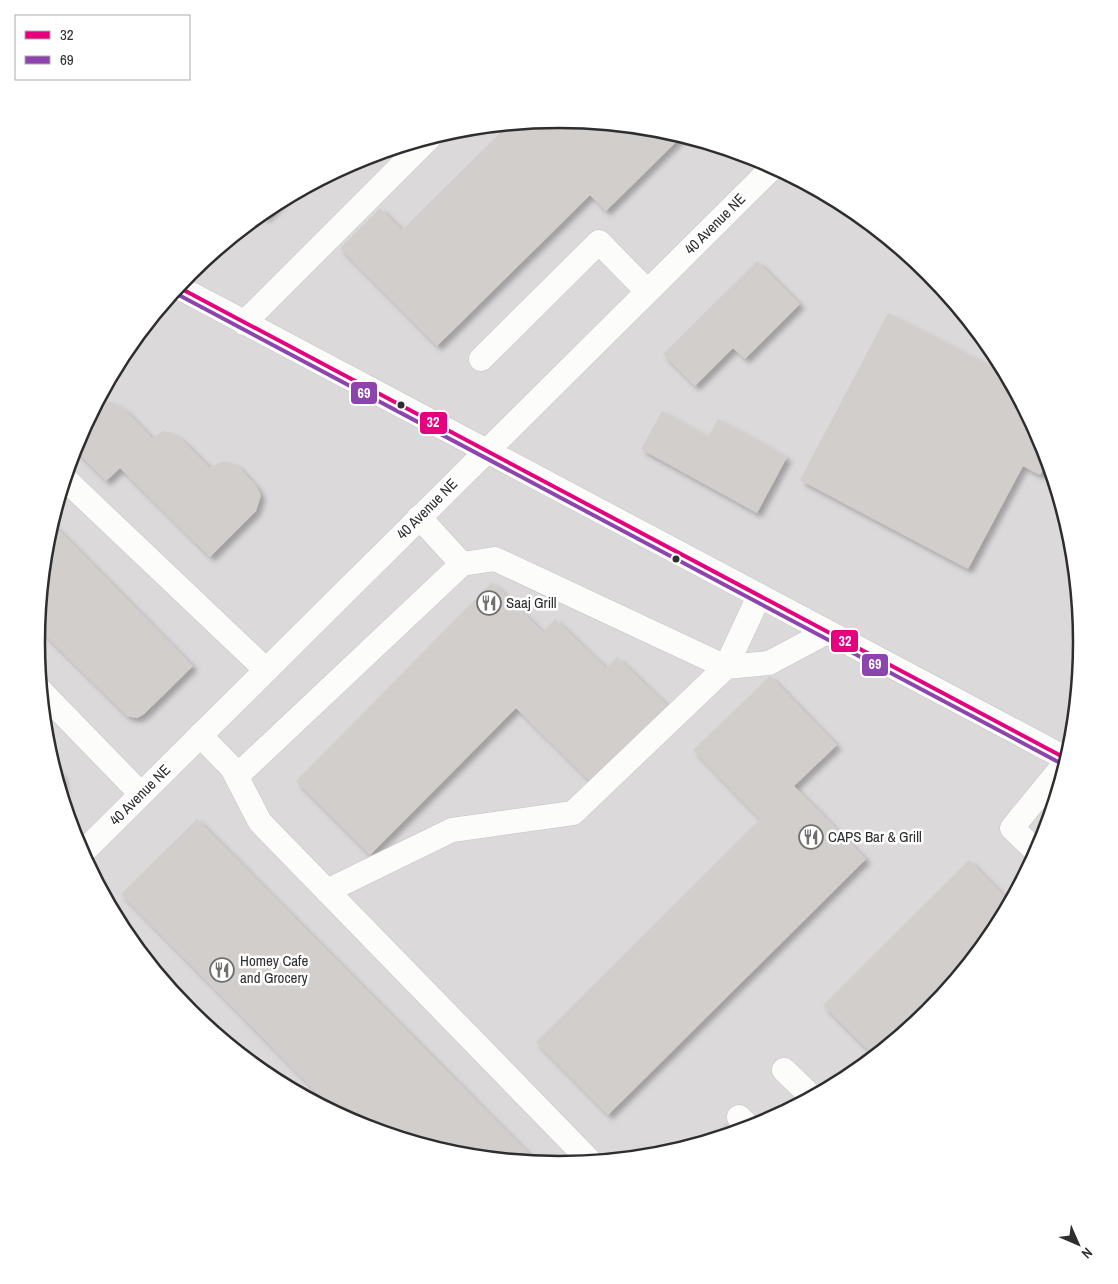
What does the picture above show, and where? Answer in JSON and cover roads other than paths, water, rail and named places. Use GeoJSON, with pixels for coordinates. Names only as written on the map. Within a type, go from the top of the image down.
{"type":"FeatureCollection","features":[{"type":"Feature","properties":{"kind":"street"},"geometry":{"type":"LineString","coordinates":[[244,322],[419,148]]}},
{"type":"Feature","properties":{"kind":"street","name":"40 Avenue NE"},"geometry":{"type":"LineString","coordinates":[[88,847],[767,172]]}},
{"type":"Feature","properties":{"kind":"street"},"geometry":{"type":"LineString","coordinates":[[481,359],[599,242],[647,291]]}},
{"type":"Feature","properties":{"kind":"street"},"geometry":{"type":"LineString","coordinates":[[185,291],[1060,756]]}},
{"type":"Feature","properties":{"kind":"street"},"geometry":{"type":"LineString","coordinates":[[70,484],[266,670]]}},
{"type":"Feature","properties":{"kind":"street"},"geometry":{"type":"LineString","coordinates":[[419,517],[462,564]]}},
{"type":"Feature","properties":{"kind":"street"},"geometry":{"type":"LineString","coordinates":[[237,776],[462,564],[495,559],[726,667],[769,663],[827,632]]}},
{"type":"Feature","properties":{"kind":"street"},"geometry":{"type":"LineString","coordinates":[[327,891],[452,830],[573,813],[726,667],[758,596]]}},
{"type":"Feature","properties":{"kind":"street"},"geometry":{"type":"LineString","coordinates":[[48,697],[141,794]]}},
{"type":"Feature","properties":{"kind":"street"},"geometry":{"type":"LineString","coordinates":[[200,735],[232,768],[260,822],[584,1155]]}},
{"type":"Feature","properties":{"kind":"street"},"geometry":{"type":"LineString","coordinates":[[1031,846],[1012,828],[1055,775]]}},
{"type":"Feature","properties":{"kind":"street"},"geometry":{"type":"LineString","coordinates":[[784,1070],[807,1092]]}},
{"type":"Feature","properties":{"kind":"place","name":"Saaj Grill"},"geometry":{"type":"Point","coordinates":[489,603]}},
{"type":"Feature","properties":{"kind":"place","name":"CAPS Bar & Grill"},"geometry":{"type":"Point","coordinates":[811,837]}},
{"type":"Feature","properties":{"kind":"place","name":"Homey Cafe and Grocery"},"geometry":{"type":"Point","coordinates":[222,970]}}]}
